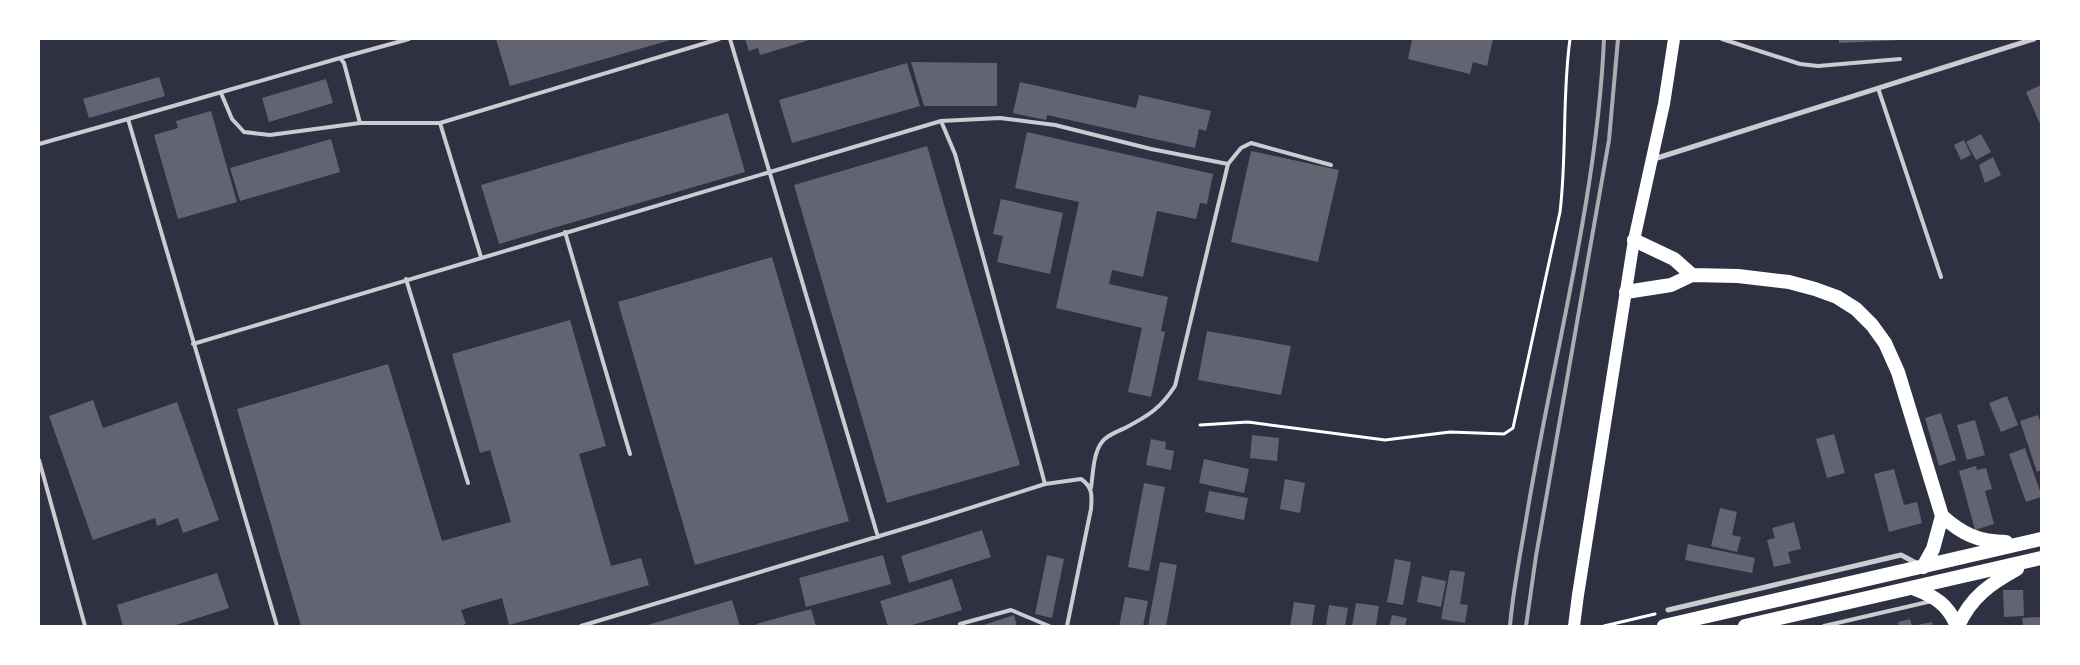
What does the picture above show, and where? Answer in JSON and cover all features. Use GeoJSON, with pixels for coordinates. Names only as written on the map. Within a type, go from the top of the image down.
{"type":"FeatureCollection","features":[{"type":"Feature","properties":{"kind":"highway"},"geometry":{"type":"LineString","coordinates":[[1634,240],[1674,259],[1692,275]]}},
{"type":"Feature","properties":{"kind":"highway"},"geometry":{"type":"LineString","coordinates":[[1626,292],[1672,285],[1692,275],[1738,276],[1789,282],[1837,297],[1856,309],[1872,325],[1885,343],[1898,372],[1942,516],[1934,549],[1923,567]]}},
{"type":"Feature","properties":{"kind":"highway"},"geometry":{"type":"LineString","coordinates":[[1942,516],[1964,534],[1981,540],[2035,541]]}},
{"type":"Feature","properties":{"kind":"highway"},"geometry":{"type":"LineString","coordinates":[[1664,626],[2035,541]]}},
{"type":"Feature","properties":{"kind":"highway"},"geometry":{"type":"LineString","coordinates":[[1745,626],[1915,589],[2037,559]]}},
{"type":"Feature","properties":{"kind":"highway"},"geometry":{"type":"LineString","coordinates":[[1958,626],[1965,611],[1985,588],[2037,559]]}},
{"type":"Feature","properties":{"kind":"highway"},"geometry":{"type":"LineString","coordinates":[[1915,589],[1939,600],[1953,616],[1958,626]]}},
{"type":"Feature","properties":{"kind":"main road"},"geometry":{"type":"LineString","coordinates":[[1574,626],[1634,240],[1674,39]]}},
{"type":"Feature","properties":{"kind":"street"},"geometry":{"type":"LineString","coordinates":[[1651,160],[2034,39]]}},
{"type":"Feature","properties":{"kind":"street"},"geometry":{"type":"LineString","coordinates":[[1668,610],[1901,555],[1923,567]]}},
{"type":"Feature","properties":{"kind":"lane"},"geometry":{"type":"LineString","coordinates":[[39,144],[409,39]]}},
{"type":"Feature","properties":{"kind":"lane"},"geometry":{"type":"LineString","coordinates":[[221,92],[232,119],[244,132],[270,134],[360,123],[440,122],[719,39]]}},
{"type":"Feature","properties":{"kind":"lane"},"geometry":{"type":"LineString","coordinates":[[730,39],[878,537]]}},
{"type":"Feature","properties":{"kind":"lane"},"geometry":{"type":"LineString","coordinates":[[1722,39],[1800,64],[1818,66],[1900,59]]}},
{"type":"Feature","properties":{"kind":"lane"},"geometry":{"type":"LineString","coordinates":[[340,58],[344,63],[360,123]]}},
{"type":"Feature","properties":{"kind":"lane"},"geometry":{"type":"LineString","coordinates":[[1878,88],[1942,278]]}},
{"type":"Feature","properties":{"kind":"lane"},"geometry":{"type":"LineString","coordinates":[[193,344],[941,120],[1000,118],[1055,125],[1151,149],[1228,164]]}},
{"type":"Feature","properties":{"kind":"lane"},"geometry":{"type":"LineString","coordinates":[[128,119],[277,626]]}},
{"type":"Feature","properties":{"kind":"lane"},"geometry":{"type":"LineString","coordinates":[[941,120],[955,154],[1045,484]]}},
{"type":"Feature","properties":{"kind":"lane"},"geometry":{"type":"LineString","coordinates":[[440,122],[481,257]]}},
{"type":"Feature","properties":{"kind":"lane"},"geometry":{"type":"LineString","coordinates":[[1067,626],[1090,509],[1097,453],[1101,443],[1109,436],[1149,416],[1165,402],[1175,386],[1228,164],[1241,148],[1251,143],[1331,165]]}},
{"type":"Feature","properties":{"kind":"lane"},"geometry":{"type":"LineString","coordinates":[[565,232],[630,454]]}},
{"type":"Feature","properties":{"kind":"lane"},"geometry":{"type":"LineString","coordinates":[[406,279],[468,483]]}},
{"type":"Feature","properties":{"kind":"lane"},"geometry":{"type":"LineString","coordinates":[[39,460],[85,626]]}},
{"type":"Feature","properties":{"kind":"lane"},"geometry":{"type":"LineString","coordinates":[[581,626],[878,537],[1045,484],[1081,479],[1088,484],[1091,490]]}},
{"type":"Feature","properties":{"kind":"lane"},"geometry":{"type":"LineString","coordinates":[[1824,626],[1939,600]]}},
{"type":"Feature","properties":{"kind":"lane"},"geometry":{"type":"LineString","coordinates":[[960,624],[1011,610],[1049,626]]}},
{"type":"Feature","properties":{"kind":"path"},"geometry":{"type":"LineString","coordinates":[[1200,425],[1248,422],[1385,440],[1450,432],[1504,434],[1513,428],[1560,212],[1563,187],[1564,76],[1570,39]]}},
{"type":"Feature","properties":{"kind":"path"},"geometry":{"type":"LineString","coordinates":[[1604,626],[1668,610]]}},
{"type":"Feature","properties":{"kind":"building"},"geometry":{"type":"Polygon","coordinates":[[[496,39],[674,39],[510,86],[496,39]]]}},
{"type":"Feature","properties":{"kind":"building"},"geometry":{"type":"Polygon","coordinates":[[[745,39],[813,39],[760,55],[758,48],[749,51],[745,39]]]}},
{"type":"Feature","properties":{"kind":"building"},"geometry":{"type":"Polygon","coordinates":[[[1412,39],[1493,39],[1487,66],[1473,62],[1470,74],[1408,59],[1412,39]]]}},
{"type":"Feature","properties":{"kind":"building"},"geometry":{"type":"Polygon","coordinates":[[[1839,39],[1902,39],[1902,40],[1839,43],[1839,39]]]}},
{"type":"Feature","properties":{"kind":"building"},"geometry":{"type":"Polygon","coordinates":[[[911,62],[997,63],[997,106],[924,106],[911,62]]]}},
{"type":"Feature","properties":{"kind":"building"},"geometry":{"type":"Polygon","coordinates":[[[907,63],[920,106],[792,143],[779,100],[907,63]]]}},
{"type":"Feature","properties":{"kind":"building"},"geometry":{"type":"Polygon","coordinates":[[[159,77],[165,96],[89,118],[83,99],[159,77]]]}},
{"type":"Feature","properties":{"kind":"building"},"geometry":{"type":"Polygon","coordinates":[[[326,79],[333,103],[269,122],[262,98],[326,79]]]}},
{"type":"Feature","properties":{"kind":"building"},"geometry":{"type":"Polygon","coordinates":[[[1020,82],[1136,108],[1139,95],[1211,111],[1206,131],[1199,129],[1195,148],[1047,115],[1046,120],[1013,113],[1020,82]]]}},
{"type":"Feature","properties":{"kind":"building"},"geometry":{"type":"Polygon","coordinates":[[[2041,85],[2041,126],[2026,92],[2041,85]]]}},
{"type":"Feature","properties":{"kind":"building"},"geometry":{"type":"Polygon","coordinates":[[[211,111],[237,202],[178,219],[154,135],[178,128],[176,121],[211,111]]]}},
{"type":"Feature","properties":{"kind":"building"},"geometry":{"type":"Polygon","coordinates":[[[728,113],[745,172],[499,244],[481,185],[728,113]]]}},
{"type":"Feature","properties":{"kind":"building"},"geometry":{"type":"Polygon","coordinates":[[[1027,132],[1213,174],[1207,204],[1200,203],[1196,219],[1157,211],[1143,277],[1112,270],[1109,284],[1168,297],[1161,331],[1165,332],[1151,397],[1128,392],[1142,328],[1056,308],[1079,202],[1015,188],[1027,132]]]}},
{"type":"Feature","properties":{"kind":"building"},"geometry":{"type":"Polygon","coordinates":[[[1981,134],[1991,152],[1976,160],[1966,142],[1981,134]]]}},
{"type":"Feature","properties":{"kind":"building"},"geometry":{"type":"Polygon","coordinates":[[[331,139],[340,172],[240,201],[230,168],[331,139]]]}},
{"type":"Feature","properties":{"kind":"building"},"geometry":{"type":"Polygon","coordinates":[[[1964,140],[1971,155],[1961,160],[1954,145],[1964,140]]]}},
{"type":"Feature","properties":{"kind":"building"},"geometry":{"type":"Polygon","coordinates":[[[927,146],[1020,465],[887,503],[794,185],[927,146]]]}},
{"type":"Feature","properties":{"kind":"building"},"geometry":{"type":"Polygon","coordinates":[[[1251,151],[1339,170],[1318,262],[1231,242],[1251,151]]]}},
{"type":"Feature","properties":{"kind":"building"},"geometry":{"type":"Polygon","coordinates":[[[1993,157],[2001,175],[1985,183],[1979,165],[1993,157]]]}},
{"type":"Feature","properties":{"kind":"building"},"geometry":{"type":"Polygon","coordinates":[[[1001,199],[1063,213],[1050,274],[997,262],[1003,236],[993,234],[1001,199]]]}},
{"type":"Feature","properties":{"kind":"building"},"geometry":{"type":"Polygon","coordinates":[[[772,257],[849,521],[695,565],[618,302],[772,257]]]}},
{"type":"Feature","properties":{"kind":"building"},"geometry":{"type":"Polygon","coordinates":[[[570,320],[606,446],[579,454],[611,566],[641,558],[649,585],[509,625],[502,598],[461,610],[466,624],[459,626],[301,626],[237,409],[388,364],[442,541],[511,522],[490,450],[480,453],[452,354],[570,320]]]}},
{"type":"Feature","properties":{"kind":"building"},"geometry":{"type":"Polygon","coordinates":[[[1207,331],[1291,346],[1281,395],[1198,380],[1207,331]]]}},
{"type":"Feature","properties":{"kind":"building"},"geometry":{"type":"Polygon","coordinates":[[[2007,396],[2018,425],[2001,432],[1989,403],[2007,396]]]}},
{"type":"Feature","properties":{"kind":"building"},"geometry":{"type":"Polygon","coordinates":[[[93,400],[103,428],[177,402],[219,520],[183,533],[178,518],[157,526],[155,518],[93,540],[49,416],[93,400]]]}},
{"type":"Feature","properties":{"kind":"building"},"geometry":{"type":"Polygon","coordinates":[[[1941,413],[1956,460],[1939,466],[1925,418],[1941,413]]]}},
{"type":"Feature","properties":{"kind":"building"},"geometry":{"type":"Polygon","coordinates":[[[2038,415],[2041,424],[2041,470],[2037,472],[2020,421],[2038,415]]]}},
{"type":"Feature","properties":{"kind":"building"},"geometry":{"type":"Polygon","coordinates":[[[1975,420],[1985,455],[1967,460],[1957,425],[1975,420]]]}},
{"type":"Feature","properties":{"kind":"building"},"geometry":{"type":"Polygon","coordinates":[[[1834,434],[1845,473],[1827,478],[1816,439],[1834,434]]]}},
{"type":"Feature","properties":{"kind":"building"},"geometry":{"type":"Polygon","coordinates":[[[1252,435],[1279,438],[1277,461],[1250,458],[1252,435]]]}},
{"type":"Feature","properties":{"kind":"building"},"geometry":{"type":"Polygon","coordinates":[[[1151,439],[1166,442],[1165,449],[1174,451],[1171,470],[1146,465],[1151,439]]]}},
{"type":"Feature","properties":{"kind":"building"},"geometry":{"type":"Polygon","coordinates":[[[2025,448],[2041,494],[2041,497],[2026,502],[2009,454],[2025,448]]]}},
{"type":"Feature","properties":{"kind":"building"},"geometry":{"type":"Polygon","coordinates":[[[1204,459],[1249,469],[1244,493],[1199,483],[1204,459]]]}},
{"type":"Feature","properties":{"kind":"building"},"geometry":{"type":"Polygon","coordinates":[[[1976,466],[1977,470],[1986,468],[1992,489],[1985,491],[1994,524],[1975,530],[1959,471],[1976,466]]]}},
{"type":"Feature","properties":{"kind":"building"},"geometry":{"type":"Polygon","coordinates":[[[1894,469],[1904,505],[1917,502],[1922,523],[1889,532],[1874,474],[1894,469]]]}},
{"type":"Feature","properties":{"kind":"building"},"geometry":{"type":"Polygon","coordinates":[[[1285,479],[1305,483],[1300,513],[1280,509],[1285,479]]]}},
{"type":"Feature","properties":{"kind":"building"},"geometry":{"type":"Polygon","coordinates":[[[1144,483],[1165,487],[1149,571],[1128,567],[1144,483]]]}},
{"type":"Feature","properties":{"kind":"building"},"geometry":{"type":"Polygon","coordinates":[[[1209,491],[1248,498],[1244,520],[1205,512],[1209,491]]]}},
{"type":"Feature","properties":{"kind":"building"},"geometry":{"type":"Polygon","coordinates":[[[1720,508],[1737,512],[1732,535],[1741,537],[1737,552],[1711,546],[1720,508]]]}},
{"type":"Feature","properties":{"kind":"building"},"geometry":{"type":"Polygon","coordinates":[[[1794,522],[1801,549],[1788,552],[1791,563],[1774,567],[1767,540],[1775,538],[1772,528],[1794,522]]]}},
{"type":"Feature","properties":{"kind":"building"},"geometry":{"type":"Polygon","coordinates":[[[982,530],[991,557],[909,583],[901,556],[982,530]]]}},
{"type":"Feature","properties":{"kind":"building"},"geometry":{"type":"Polygon","coordinates":[[[1688,544],[1755,558],[1752,573],[1685,560],[1688,544]]]}},
{"type":"Feature","properties":{"kind":"building"},"geometry":{"type":"Polygon","coordinates":[[[883,555],[891,584],[806,607],[799,578],[883,555]]]}},
{"type":"Feature","properties":{"kind":"building"},"geometry":{"type":"Polygon","coordinates":[[[1047,555],[1064,559],[1052,618],[1035,614],[1047,555]]]}},
{"type":"Feature","properties":{"kind":"building"},"geometry":{"type":"Polygon","coordinates":[[[1395,559],[1411,562],[1403,605],[1387,602],[1395,559]]]}},
{"type":"Feature","properties":{"kind":"building"},"geometry":{"type":"Polygon","coordinates":[[[1160,562],[1177,565],[1166,626],[1148,626],[1160,562]]]}},
{"type":"Feature","properties":{"kind":"building"},"geometry":{"type":"Polygon","coordinates":[[[1450,570],[1465,572],[1460,604],[1468,605],[1465,623],[1441,619],[1450,570]]]}},
{"type":"Feature","properties":{"kind":"building"},"geometry":{"type":"Polygon","coordinates":[[[217,573],[229,608],[173,626],[123,626],[117,605],[217,573]]]}},
{"type":"Feature","properties":{"kind":"building"},"geometry":{"type":"Polygon","coordinates":[[[1422,576],[1446,581],[1441,607],[1417,602],[1422,576]]]}},
{"type":"Feature","properties":{"kind":"building"},"geometry":{"type":"Polygon","coordinates":[[[952,579],[962,610],[909,626],[888,626],[880,601],[952,579]]]}},
{"type":"Feature","properties":{"kind":"building"},"geometry":{"type":"Polygon","coordinates":[[[2003,590],[2023,590],[2024,616],[2004,617],[2003,590]]]}},
{"type":"Feature","properties":{"kind":"building"},"geometry":{"type":"Polygon","coordinates":[[[1125,597],[1148,601],[1143,626],[1119,626],[1125,597]]]}},
{"type":"Feature","properties":{"kind":"building"},"geometry":{"type":"Polygon","coordinates":[[[732,600],[740,626],[644,626],[732,600]]]}},
{"type":"Feature","properties":{"kind":"building"},"geometry":{"type":"Polygon","coordinates":[[[1294,602],[1315,605],[1312,626],[1290,626],[1294,602]]]}},
{"type":"Feature","properties":{"kind":"building"},"geometry":{"type":"Polygon","coordinates":[[[1356,603],[1379,606],[1376,626],[1352,626],[1356,603]]]}},
{"type":"Feature","properties":{"kind":"building"},"geometry":{"type":"Polygon","coordinates":[[[1329,605],[1348,608],[1345,626],[1326,626],[1329,605]]]}},
{"type":"Feature","properties":{"kind":"building"},"geometry":{"type":"Polygon","coordinates":[[[811,609],[816,626],[757,626],[756,624],[811,609]]]}},
{"type":"Feature","properties":{"kind":"building"},"geometry":{"type":"Polygon","coordinates":[[[1014,615],[1017,626],[981,626],[1014,615]]]}},
{"type":"Feature","properties":{"kind":"building"},"geometry":{"type":"Polygon","coordinates":[[[1392,615],[1407,618],[1405,626],[1389,626],[1392,615]]]}},
{"type":"Feature","properties":{"kind":"building"},"geometry":{"type":"Polygon","coordinates":[[[2041,617],[2041,626],[2023,626],[2022,618],[2041,617]]]}},
{"type":"Feature","properties":{"kind":"building"},"geometry":{"type":"Polygon","coordinates":[[[1910,619],[1912,626],[1899,626],[1898,622],[1910,619]]]}},
{"type":"Feature","properties":{"kind":"building"},"geometry":{"type":"Polygon","coordinates":[[[1932,622],[1933,626],[1917,626],[1917,625],[1932,622]]]}},
{"type":"Feature","properties":{"kind":"railway"},"geometry":{"type":"LineString","coordinates":[[1510,626],[1515,584],[1537,455],[1573,277],[1593,158],[1600,99],[1604,39]]}},
{"type":"Feature","properties":{"kind":"railway"},"geometry":{"type":"LineString","coordinates":[[1526,626],[1536,556],[1609,140],[1618,39]]}}]}
